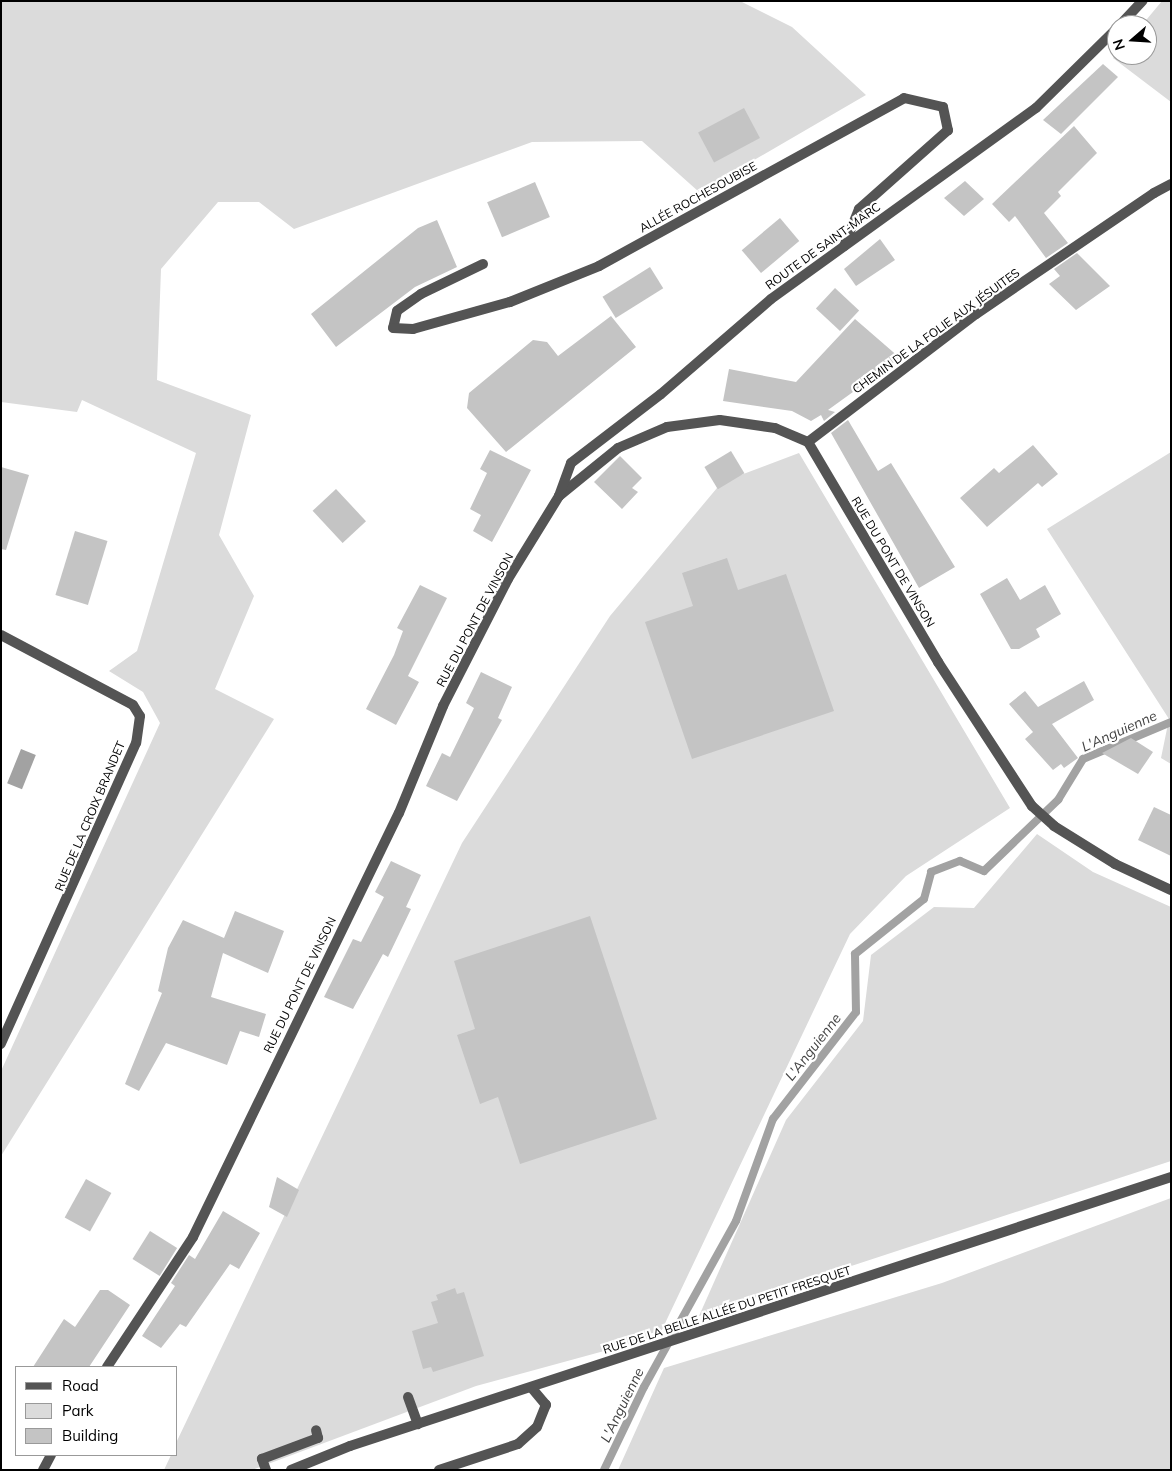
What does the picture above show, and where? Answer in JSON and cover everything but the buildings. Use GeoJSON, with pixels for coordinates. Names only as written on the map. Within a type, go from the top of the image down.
{"type":"FeatureCollection","features":[{"type":"Feature","properties":{"kind":"street"},"geometry":{"type":"LineString","coordinates":[[1129,15],[1142,1]]}},
{"type":"Feature","properties":{"kind":"street","name":"ROUTE DE SAINT-MARC"},"geometry":{"type":"LineString","coordinates":[[559,496],[571,463],[661,394],[771,298],[1036,108],[1107,38]]}},
{"type":"Feature","properties":{"kind":"street","name":"ALLÉE ROCHESOUBISE"},"geometry":{"type":"LineString","coordinates":[[483,264],[421,294],[397,311],[393,328],[413,329],[510,302],[599,266],[904,98],[943,106],[948,130],[859,209],[844,246]]}},
{"type":"Feature","properties":{"kind":"street","name":"CHEMIN DE LA FOLIE AUX JÉSUITES"},"geometry":{"type":"LineString","coordinates":[[808,442],[976,314],[1154,193],[1171,184]]}},
{"type":"Feature","properties":{"kind":"street","name":"RUE DU PONT DE VINSON"},"geometry":{"type":"LineString","coordinates":[[108,1366],[193,1237],[399,813],[443,706],[508,579],[559,496],[618,448],[667,427],[720,420],[775,428],[808,442],[938,662],[1032,806],[1054,826],[1115,864],[1171,890]]}},
{"type":"Feature","properties":{"kind":"street","name":"RUE DE LA CROIX BRANDET"},"geometry":{"type":"LineString","coordinates":[[1,635],[133,705],[140,716],[136,742],[1,1044]]}},
{"type":"Feature","properties":{"kind":"street","name":"RUE DE LA BELLE ALLÉE DU PETIT FRESQUET"},"geometry":{"type":"LineString","coordinates":[[291,1470],[418,1424],[1171,1177]]}},
{"type":"Feature","properties":{"kind":"street"},"geometry":{"type":"LineString","coordinates":[[439,1470],[518,1444],[537,1427],[546,1405],[532,1387]]}},
{"type":"Feature","properties":{"kind":"street"},"geometry":{"type":"LineString","coordinates":[[408,1397],[418,1424]]}},
{"type":"Feature","properties":{"kind":"street"},"geometry":{"type":"LineString","coordinates":[[266,1470],[262,1458],[318,1438],[316,1430]]}},
{"type":"Feature","properties":{"kind":"street"},"geometry":{"type":"LineString","coordinates":[[43,1470],[50,1456]]}},
{"type":"Feature","properties":{"kind":"green space"},"geometry":{"type":"Polygon","coordinates":[[[1,1],[740,1],[792,27],[866,95],[699,192],[642,141],[532,142],[294,229],[259,202],[218,202],[161,269],[157,380],[251,415],[219,535],[254,596],[215,689],[274,719],[1,1156],[1,1071],[160,723],[143,692],[109,671],[137,651],[196,453],[82,400],[77,412],[1,402],[1,1]]]}},
{"type":"Feature","properties":{"kind":"green space"},"geometry":{"type":"Polygon","coordinates":[[[1162,1],[1171,1],[1171,102],[1122,65],[1157,65],[1157,15],[1150,15],[1162,1]]]}},
{"type":"Feature","properties":{"kind":"green space"},"geometry":{"type":"Polygon","coordinates":[[[1171,452],[1171,764],[1161,758],[1169,719],[1047,529],[1171,452]]]}},
{"type":"Feature","properties":{"kind":"green space"},"geometry":{"type":"Polygon","coordinates":[[[799,453],[1010,808],[906,876],[850,934],[659,1336],[476,1386],[252,1470],[164,1470],[171,1456],[178,1456],[178,1439],[462,843],[610,616],[722,482],[799,453]]]}},
{"type":"Feature","properties":{"kind":"green space"},"geometry":{"type":"Polygon","coordinates":[[[1037,834],[1093,872],[1171,907],[1171,1161],[699,1316],[786,1120],[863,1021],[871,955],[934,907],[974,908],[1037,834]]]}},
{"type":"Feature","properties":{"kind":"green space"},"geometry":{"type":"Polygon","coordinates":[[[1171,1198],[1171,1470],[618,1470],[664,1368],[942,1283],[1171,1198]]]}},
{"type":"Feature","properties":{"kind":"shaded area"},"geometry":{"type":"Polygon","coordinates":[[[21,749],[36,755],[22,789],[7,783],[21,749]]]}},
{"type":"Feature","properties":{"kind":"waterway","name":"L'Anguienne"},"geometry":{"type":"LineString","coordinates":[[604,1470],[644,1387],[736,1221],[773,1119],[856,1012],[855,954],[924,899],[931,872],[960,861],[984,871],[1058,800],[1083,759],[1171,722]]}}]}
